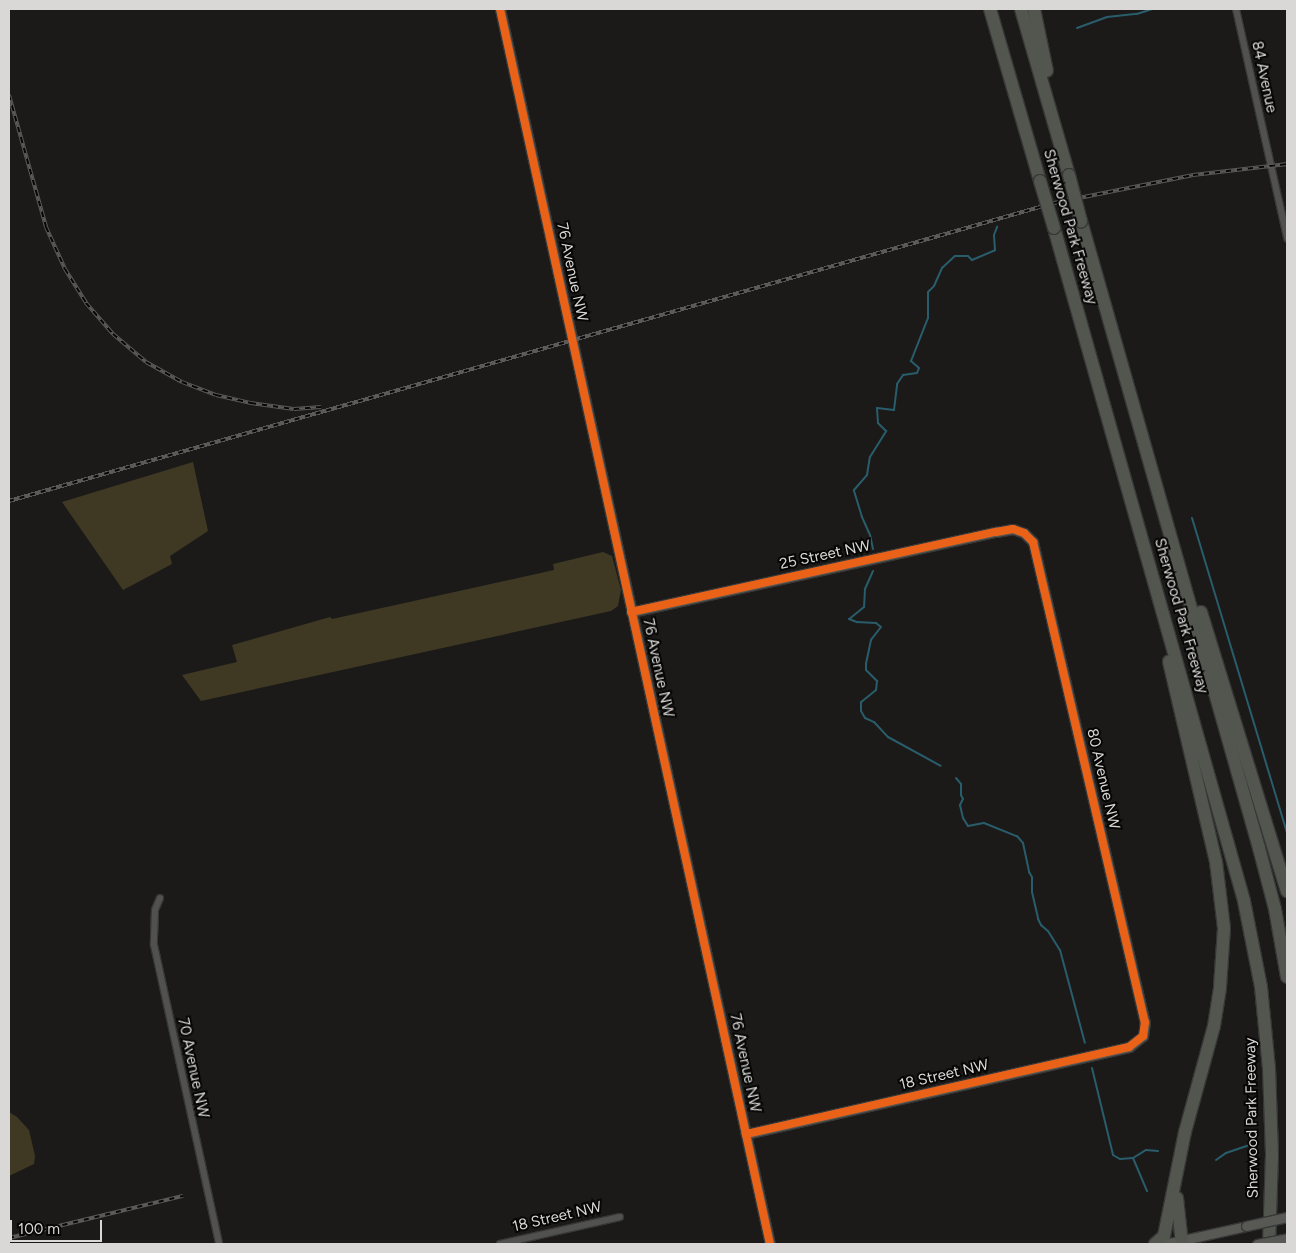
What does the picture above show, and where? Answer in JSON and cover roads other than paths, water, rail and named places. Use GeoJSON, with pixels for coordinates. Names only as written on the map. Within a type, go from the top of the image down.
{"type":"FeatureCollection","features":[{"type":"Feature","properties":{"kind":"highway"},"geometry":{"type":"LineString","coordinates":[[986,9],[1000,43]]}},
{"type":"Feature","properties":{"kind":"highway","name":"Sherwood Park Freeway"},"geometry":{"type":"LineString","coordinates":[[990,9],[1054,228],[1242,893],[1261,987],[1267,1035],[1271,1109],[1269,1244]]}},
{"type":"Feature","properties":{"kind":"highway","name":"Sherwood Park Freeway"},"geometry":{"type":"LineString","coordinates":[[1021,9],[1259,848],[1275,909],[1287,977]]}},
{"type":"Feature","properties":{"kind":"highway"},"geometry":{"type":"LineString","coordinates":[[1034,9],[1062,152]]}},
{"type":"Feature","properties":{"kind":"highway"},"geometry":{"type":"LineString","coordinates":[[1144,440],[1164,490],[1287,892]]}},
{"type":"Feature","properties":{"kind":"highway"},"geometry":{"type":"LineString","coordinates":[[1154,580],[1158,614],[1216,862],[1224,921],[1220,987],[1214,1026],[1185,1132],[1164,1236],[1155,1244]]}},
{"type":"Feature","properties":{"kind":"highway"},"geometry":{"type":"LineString","coordinates":[[1177,1173],[1177,1213],[1182,1242]]}},
{"type":"Feature","properties":{"kind":"street","name":"76 Avenue NW"},"geometry":{"type":"LineString","coordinates":[[500,9],[770,1244]]}},
{"type":"Feature","properties":{"kind":"street","name":"84 Avenue"},"geometry":{"type":"LineString","coordinates":[[1236,9],[1287,238]]}},
{"type":"Feature","properties":{"kind":"street","name":"25 Street NW"},"geometry":{"type":"LineString","coordinates":[[631,612],[996,532],[1013,529],[1024,533]]}},
{"type":"Feature","properties":{"kind":"street","name":"80 Avenue NW"},"geometry":{"type":"LineString","coordinates":[[1024,533],[1033,542],[1145,1022],[1143,1036]]}},
{"type":"Feature","properties":{"kind":"street","name":"70 Avenue NW"},"geometry":{"type":"LineString","coordinates":[[160,898],[155,910],[154,945],[219,1244]]}},
{"type":"Feature","properties":{"kind":"street","name":"18 Street NW"},"geometry":{"type":"LineString","coordinates":[[746,1134],[1129,1047],[1143,1036]]}},
{"type":"Feature","properties":{"kind":"street","name":"18 Street NW"},"geometry":{"type":"LineString","coordinates":[[500,1244],[620,1217]]}},
{"type":"Feature","properties":{"kind":"street"},"geometry":{"type":"LineString","coordinates":[[1164,1244],[1182,1242],[1287,1217]]}},
{"type":"Feature","properties":{"kind":"street"},"geometry":{"type":"LineString","coordinates":[[1257,1244],[1287,1238]]}},
{"type":"Feature","properties":{"kind":"waterway"},"geometry":{"type":"LineString","coordinates":[[1077,28],[1107,17],[1137,14],[1152,9]]}},
{"type":"Feature","properties":{"kind":"waterway"},"geometry":{"type":"LineString","coordinates":[[873,549],[854,490],[867,475],[870,457],[886,431],[878,423],[877,408],[894,410],[897,384],[903,375],[917,373],[919,368],[911,361],[928,318],[928,292],[934,286],[942,268],[955,256],[968,256],[972,260],[995,250],[994,235],[997,227]]}},
{"type":"Feature","properties":{"kind":"waterway"},"geometry":{"type":"LineString","coordinates":[[1192,518],[1287,833]]}},
{"type":"Feature","properties":{"kind":"waterway"},"geometry":{"type":"LineString","coordinates":[[873,571],[865,589],[864,607],[849,619],[857,622],[876,623],[881,627],[871,640],[866,663],[866,670],[877,681],[876,690],[861,702],[861,711],[865,718],[874,722],[888,737],[941,766]]}},
{"type":"Feature","properties":{"kind":"waterway"},"geometry":{"type":"LineString","coordinates":[[956,778],[961,784],[963,799],[960,805],[963,818],[968,826],[984,823],[1017,836],[1023,843],[1029,872],[1032,877],[1032,892],[1038,919],[1060,950],[1085,1043]]}},
{"type":"Feature","properties":{"kind":"waterway"},"geometry":{"type":"LineString","coordinates":[[1092,1068],[1113,1155],[1120,1159],[1133,1158],[1147,1191]]}},
{"type":"Feature","properties":{"kind":"waterway"},"geometry":{"type":"LineString","coordinates":[[1216,1160],[1226,1153],[1249,1145]]}},
{"type":"Feature","properties":{"kind":"waterway"},"geometry":{"type":"LineString","coordinates":[[1133,1158],[1146,1150],[1158,1151]]}},
{"type":"Feature","properties":{"kind":"railway"},"geometry":{"type":"LineString","coordinates":[[9,95],[46,227],[65,269],[86,303],[113,334],[146,362],[182,382],[216,395],[251,403],[294,409],[321,407]]}},
{"type":"Feature","properties":{"kind":"railway"},"geometry":{"type":"LineString","coordinates":[[9,501],[1054,203],[1193,175],[1287,164]]}},
{"type":"Feature","properties":{"kind":"railway"},"geometry":{"type":"LineString","coordinates":[[9,1238],[183,1196]]}}]}
